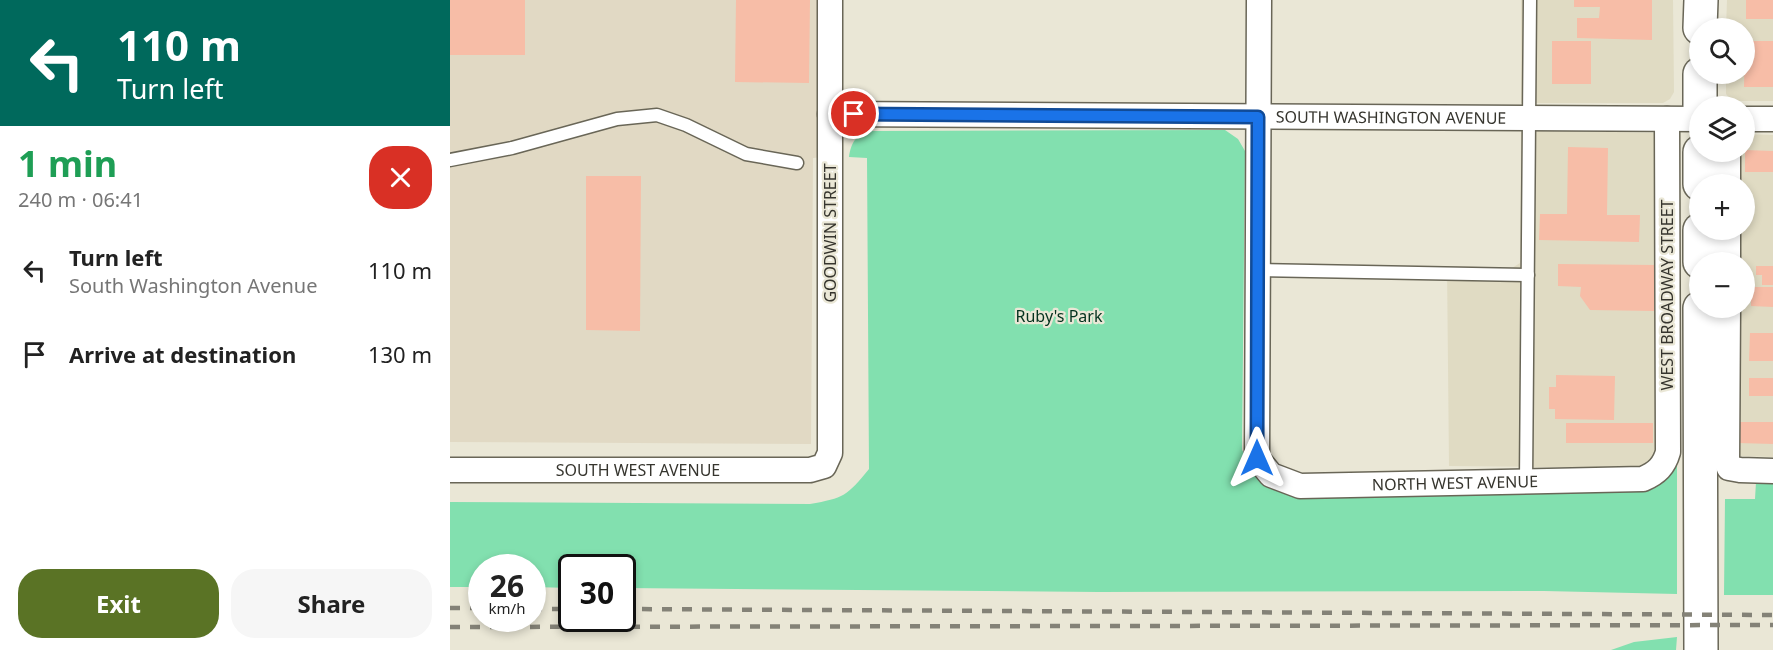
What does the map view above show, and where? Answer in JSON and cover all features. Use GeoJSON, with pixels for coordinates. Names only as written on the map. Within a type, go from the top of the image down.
{"type":"FeatureCollection","features":[{"type":"Feature","properties":{"kind":"main road"},"geometry":{"type":"LineString","coordinates":[[1700,18],[1701,0]]}},
{"type":"Feature","properties":{"kind":"main road","name":"WEST BROADWAY STREET"},"geometry":{"type":"LineString","coordinates":[[1701,318],[1714,469],[1701,650]]}},
{"type":"Feature","properties":{"kind":"street","name":"GOODWIN STREET"},"geometry":{"type":"LineString","coordinates":[[824,466],[830,453],[831,0]]}},
{"type":"Feature","properties":{"kind":"street"},"geometry":{"type":"LineString","coordinates":[[1258,270],[1259,0]]}},
{"type":"Feature","properties":{"kind":"street","name":"SOUTH WASHINGTON AVENUE"},"geometry":{"type":"LineString","coordinates":[[830,114],[1689,119]]}},
{"type":"Feature","properties":{"kind":"street","name":"WEST BROADWAY STREET"},"geometry":{"type":"LineString","coordinates":[[1660,469],[1668,452],[1667,119]]}},
{"type":"Feature","properties":{"kind":"street"},"geometry":{"type":"LineString","coordinates":[[1755,119],[1773,119]]}},
{"type":"Feature","properties":{"kind":"street","name":"NORTH WEST AVENUE"},"geometry":{"type":"LineString","coordinates":[[1258,270],[1257,458],[1271,475],[1300,486],[1643,479],[1660,469]]}},
{"type":"Feature","properties":{"kind":"street"},"geometry":{"type":"LineString","coordinates":[[1714,469],[1727,463],[1728,318]]}},
{"type":"Feature","properties":{"kind":"street","name":"SOUTH WEST AVENUE"},"geometry":{"type":"LineString","coordinates":[[450,470],[810,470],[824,466]]}},
{"type":"Feature","properties":{"kind":"street"},"geometry":{"type":"LineString","coordinates":[[1714,469],[1773,471]]}},
{"type":"Feature","properties":{"kind":"lane"},"geometry":{"type":"LineString","coordinates":[[1526,481],[1530,0]]}},
{"type":"Feature","properties":{"kind":"lane"},"geometry":{"type":"LineString","coordinates":[[450,160],[512,148],[617,119],[657,115],[686,125],[746,154],[797,163]]}},
{"type":"Feature","properties":{"kind":"lane"},"geometry":{"type":"LineString","coordinates":[[1258,270],[1528,275]]}},
{"type":"Feature","properties":{"kind":"shaded area"},"geometry":{"type":"Polygon","coordinates":[[[450,0],[823,0],[823,157],[813,158],[811,444],[450,442],[450,0]]]}},
{"type":"Feature","properties":{"kind":"shaded area"},"geometry":{"type":"Polygon","coordinates":[[[1521,0],[1673,0],[1674,92],[1670,99],[1663,103],[1521,103],[1521,0]]]}},
{"type":"Feature","properties":{"kind":"shaded area"},"geometry":{"type":"Polygon","coordinates":[[[1727,0],[1773,0],[1773,101],[1755,101],[1755,96],[1728,96],[1726,94],[1726,84],[1755,84],[1755,18],[1726,18],[1727,0]]]}},
{"type":"Feature","properties":{"kind":"shaded area"},"geometry":{"type":"Polygon","coordinates":[[[1521,130],[1660,133],[1658,447],[1652,458],[1636,468],[1449,466],[1447,266],[1512,268],[1520,263],[1521,130]]]}},
{"type":"Feature","properties":{"kind":"shaded area"},"geometry":{"type":"Polygon","coordinates":[[[1755,134],[1773,135],[1773,457],[1735,456],[1735,318],[1755,318],[1755,252],[1735,252],[1735,240],[1755,240],[1755,174],[1735,174],[1735,162],[1755,162],[1755,134]]]}},
{"type":"Feature","properties":{"kind":"green space","name":"Ruby's Park"},"geometry":{"type":"Polygon","coordinates":[[[1225,130],[1238,139],[1245,151],[1242,450],[1260,478],[1645,490],[1677,460],[1677,594],[1544,591],[1099,592],[636,588],[636,554],[558,554],[558,588],[546,587],[546,554],[468,554],[468,587],[450,587],[450,502],[810,504],[838,497],[855,485],[869,469],[867,158],[849,157],[851,147],[859,136],[872,131],[1225,130]]]}},
{"type":"Feature","properties":{"kind":"green space"},"geometry":{"type":"Polygon","coordinates":[[[1756,482],[1773,482],[1773,595],[1724,595],[1725,499],[1755,499],[1756,482]]]}},
{"type":"Feature","properties":{"kind":"green space"},"geometry":{"type":"Polygon","coordinates":[[[1677,637],[1676,650],[1611,650],[1634,642],[1677,637]]]}},
{"type":"Feature","properties":{"kind":"building"},"geometry":{"type":"Polygon","coordinates":[[[450,0],[525,0],[525,55],[450,55],[450,0]]]}},
{"type":"Feature","properties":{"kind":"building"},"geometry":{"type":"Polygon","coordinates":[[[736,0],[810,0],[809,83],[735,82],[736,0]]]}},
{"type":"Feature","properties":{"kind":"building"},"geometry":{"type":"Polygon","coordinates":[[[1574,0],[1652,0],[1652,40],[1577,38],[1577,18],[1599,18],[1600,7],[1574,7],[1574,0]]]}},
{"type":"Feature","properties":{"kind":"building"},"geometry":{"type":"Polygon","coordinates":[[[1746,0],[1773,0],[1773,19],[1746,18],[1746,0]]]}},
{"type":"Feature","properties":{"kind":"building"},"geometry":{"type":"Polygon","coordinates":[[[1552,41],[1591,41],[1591,84],[1552,84],[1552,41]]]}},
{"type":"Feature","properties":{"kind":"building"},"geometry":{"type":"Polygon","coordinates":[[[1755,41],[1773,41],[1773,87],[1744,87],[1744,84],[1755,84],[1755,41]]]}},
{"type":"Feature","properties":{"kind":"building"},"geometry":{"type":"Polygon","coordinates":[[[1568,147],[1608,148],[1607,215],[1640,215],[1639,242],[1539,240],[1540,214],[1567,214],[1568,147]]]}},
{"type":"Feature","properties":{"kind":"building"},"geometry":{"type":"Polygon","coordinates":[[[1755,150],[1773,151],[1773,172],[1745,172],[1745,162],[1755,162],[1755,150]]]}},
{"type":"Feature","properties":{"kind":"building"},"geometry":{"type":"Polygon","coordinates":[[[586,176],[641,176],[640,331],[586,330],[586,176]]]}},
{"type":"Feature","properties":{"kind":"building"},"geometry":{"type":"Polygon","coordinates":[[[1558,264],[1655,265],[1654,311],[1590,310],[1580,296],[1581,287],[1558,286],[1558,264]]]}},
{"type":"Feature","properties":{"kind":"building"},"geometry":{"type":"Polygon","coordinates":[[[1756,266],[1773,266],[1773,285],[1762,285],[1762,275],[1756,275],[1756,266]]]}},
{"type":"Feature","properties":{"kind":"building"},"geometry":{"type":"Polygon","coordinates":[[[1755,287],[1773,287],[1773,307],[1755,306],[1755,287]]]}},
{"type":"Feature","properties":{"kind":"building"},"geometry":{"type":"Polygon","coordinates":[[[1750,333],[1773,333],[1773,361],[1749,361],[1750,333]]]}},
{"type":"Feature","properties":{"kind":"building"},"geometry":{"type":"Polygon","coordinates":[[[1556,375],[1615,376],[1614,420],[1555,419],[1555,409],[1549,409],[1549,387],[1556,387],[1556,375]]]}},
{"type":"Feature","properties":{"kind":"building"},"geometry":{"type":"Polygon","coordinates":[[[1749,378],[1773,378],[1773,396],[1749,396],[1749,378]]]}},
{"type":"Feature","properties":{"kind":"building"},"geometry":{"type":"Polygon","coordinates":[[[1738,422],[1773,422],[1773,444],[1738,443],[1738,422]]]}},
{"type":"Feature","properties":{"kind":"building"},"geometry":{"type":"Polygon","coordinates":[[[1566,423],[1653,423],[1653,443],[1566,443],[1566,423]]]}},
{"type":"Feature","properties":{"kind":"railway"},"geometry":{"type":"LineString","coordinates":[[450,608],[468,608]]}},
{"type":"Feature","properties":{"kind":"railway"},"geometry":{"type":"LineString","coordinates":[[546,609],[558,609]]}},
{"type":"Feature","properties":{"kind":"railway"},"geometry":{"type":"LineString","coordinates":[[636,609],[1773,615]]}},
{"type":"Feature","properties":{"kind":"railway"},"geometry":{"type":"LineString","coordinates":[[450,627],[1773,625]]}},
{"type":"Feature","properties":{"kind":"route"},"geometry":{"type":"LineString","coordinates":[[854,114],[1258,117],[1257,458]]}}]}
